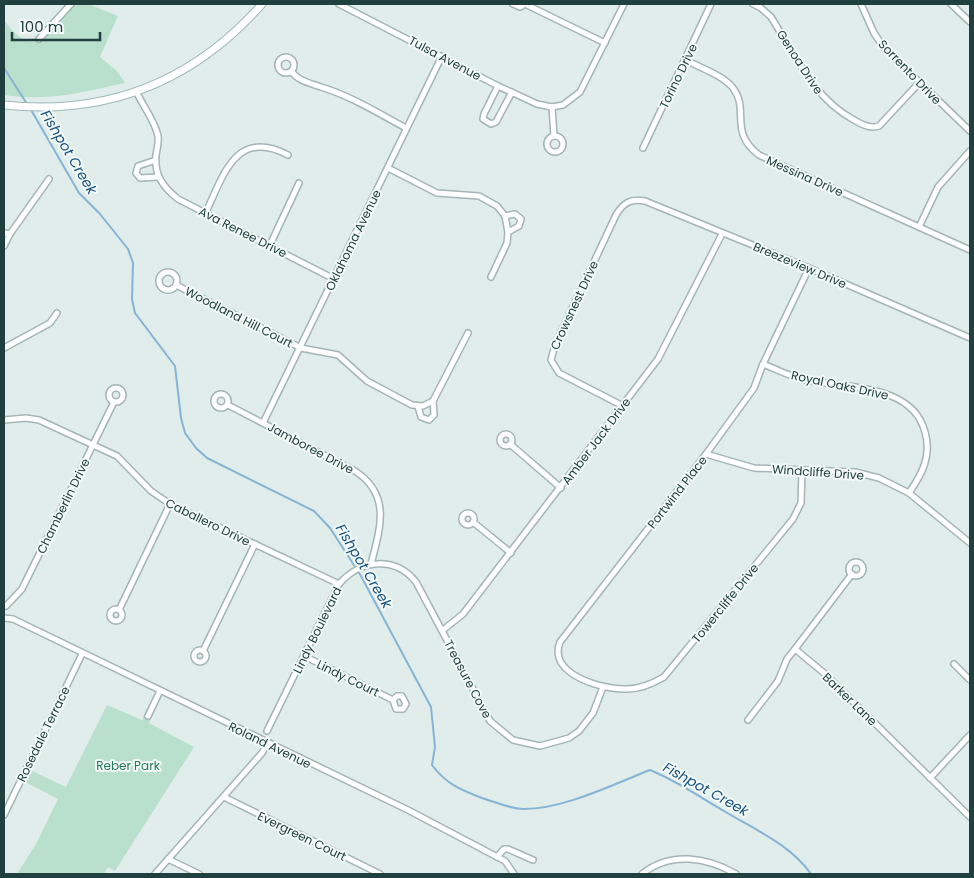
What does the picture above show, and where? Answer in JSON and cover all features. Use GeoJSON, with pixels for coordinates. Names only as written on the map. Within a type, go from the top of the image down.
{"type":"FeatureCollection","features":[{"type":"Feature","properties":{"kind":"main road"},"geometry":{"type":"LineString","coordinates":[[7,105],[49,108],[92,104],[137,93],[170,78],[203,58],[232,34],[261,4]]}},
{"type":"Feature","properties":{"kind":"street"},"geometry":{"type":"LineString","coordinates":[[39,39],[71,4]]}},
{"type":"Feature","properties":{"kind":"street","name":"Tulsa Avenue"},"geometry":{"type":"LineString","coordinates":[[339,4],[498,86],[537,104],[552,107]]}},
{"type":"Feature","properties":{"kind":"street"},"geometry":{"type":"LineString","coordinates":[[513,4],[520,7],[525,4],[605,43]]}},
{"type":"Feature","properties":{"kind":"street"},"geometry":{"type":"LineString","coordinates":[[554,136],[552,107],[563,105],[580,92],[624,4]]}},
{"type":"Feature","properties":{"kind":"street","name":"Torino Drive"},"geometry":{"type":"LineString","coordinates":[[643,148],[711,4]]}},
{"type":"Feature","properties":{"kind":"street","name":"Genoa Drive"},"geometry":{"type":"LineString","coordinates":[[753,4],[762,8],[771,17],[818,92],[842,113],[867,127],[879,126],[919,83]]}},
{"type":"Feature","properties":{"kind":"street","name":"Sorrento Drive"},"geometry":{"type":"LineString","coordinates":[[861,4],[874,34],[884,48],[970,132]]}},
{"type":"Feature","properties":{"kind":"street"},"geometry":{"type":"LineString","coordinates":[[951,4],[970,22]]}},
{"type":"Feature","properties":{"kind":"street","name":"Oklahoma Avenue"},"geometry":{"type":"LineString","coordinates":[[263,423],[442,56]]}},
{"type":"Feature","properties":{"kind":"street","name":"Messina Drive"},"geometry":{"type":"LineString","coordinates":[[686,60],[731,86],[739,101],[742,135],[748,146],[759,155],[970,250]]}},
{"type":"Feature","properties":{"kind":"street"},"geometry":{"type":"LineString","coordinates":[[291,71],[294,76],[306,82],[336,91],[406,128]]}},
{"type":"Feature","properties":{"kind":"street"},"geometry":{"type":"LineString","coordinates":[[498,86],[483,119],[491,124],[496,122],[512,92]]}},
{"type":"Feature","properties":{"kind":"street"},"geometry":{"type":"LineString","coordinates":[[137,93],[155,126],[158,136],[156,160],[158,178],[140,178],[136,173],[138,166],[156,160]]}},
{"type":"Feature","properties":{"kind":"street"},"geometry":{"type":"LineString","coordinates":[[206,212],[227,166],[240,153],[263,147],[288,155]]}},
{"type":"Feature","properties":{"kind":"street"},"geometry":{"type":"LineString","coordinates":[[919,227],[938,187],[970,151]]}},
{"type":"Feature","properties":{"kind":"street"},"geometry":{"type":"LineString","coordinates":[[388,168],[442,195],[480,196],[497,206],[505,216],[508,232],[507,243],[491,277]]}},
{"type":"Feature","properties":{"kind":"street","name":"Ava Renee Drive"},"geometry":{"type":"LineString","coordinates":[[158,178],[168,191],[178,199],[334,279]]}},
{"type":"Feature","properties":{"kind":"street"},"geometry":{"type":"LineString","coordinates":[[4,246],[7,234],[49,179]]}},
{"type":"Feature","properties":{"kind":"street"},"geometry":{"type":"LineString","coordinates":[[270,245],[300,183]]}},
{"type":"Feature","properties":{"kind":"street","name":"Breezeview Drive"},"geometry":{"type":"LineString","coordinates":[[628,202],[633,200],[644,201],[809,268],[970,338]]}},
{"type":"Feature","properties":{"kind":"street","name":"Crowsnest Drive"},"geometry":{"type":"LineString","coordinates":[[623,406],[559,373],[551,360],[555,345],[616,215],[628,202]]}},
{"type":"Feature","properties":{"kind":"street"},"geometry":{"type":"LineString","coordinates":[[505,216],[515,214],[521,219],[519,226],[508,232]]}},
{"type":"Feature","properties":{"kind":"street","name":"Amber Jack Drive"},"geometry":{"type":"LineString","coordinates":[[443,630],[463,614],[663,352],[722,234]]}},
{"type":"Feature","properties":{"kind":"street","name":"Portwind Place"},"geometry":{"type":"LineString","coordinates":[[603,686],[584,681],[568,670],[558,654],[560,642],[706,454],[754,388],[763,364],[809,268]]}},
{"type":"Feature","properties":{"kind":"street","name":"Woodland Hill Court"},"geometry":{"type":"LineString","coordinates":[[176,285],[301,348],[338,355],[367,381],[412,405],[418,406],[421,417],[429,420],[434,415],[433,401]]}},
{"type":"Feature","properties":{"kind":"street"},"geometry":{"type":"LineString","coordinates":[[4,348],[50,323],[57,314]]}},
{"type":"Feature","properties":{"kind":"street"},"geometry":{"type":"LineString","coordinates":[[418,406],[433,401],[468,333]]}},
{"type":"Feature","properties":{"kind":"street","name":"Royal Oaks Drive"},"geometry":{"type":"LineString","coordinates":[[763,364],[802,379],[886,394],[906,403],[922,422],[928,445],[926,465],[909,493]]}},
{"type":"Feature","properties":{"kind":"street","name":"Chamberlin Drive"},"geometry":{"type":"LineString","coordinates":[[6,606],[22,589],[114,402]]}},
{"type":"Feature","properties":{"kind":"street","name":"Jamboree Drive"},"geometry":{"type":"LineString","coordinates":[[228,405],[355,471],[369,484],[378,500],[382,522],[372,564]]}},
{"type":"Feature","properties":{"kind":"street","name":"Caballero Drive"},"geometry":{"type":"LineString","coordinates":[[4,420],[32,418],[93,445],[122,460],[151,491],[170,504],[340,584]]}},
{"type":"Feature","properties":{"kind":"street"},"geometry":{"type":"LineString","coordinates":[[510,444],[561,488]]}},
{"type":"Feature","properties":{"kind":"street","name":"Windcliffe Drive"},"geometry":{"type":"LineString","coordinates":[[706,454],[754,468],[864,474],[887,481],[909,493],[970,543]]}},
{"type":"Feature","properties":{"kind":"street","name":"Towercliffe Drive"},"geometry":{"type":"LineString","coordinates":[[603,686],[614,689],[637,688],[655,682],[671,670],[793,519],[801,503],[802,470]]}},
{"type":"Feature","properties":{"kind":"street"},"geometry":{"type":"LineString","coordinates":[[119,610],[170,504]]}},
{"type":"Feature","properties":{"kind":"street"},"geometry":{"type":"LineString","coordinates":[[474,522],[511,553]]}},
{"type":"Feature","properties":{"kind":"street"},"geometry":{"type":"LineString","coordinates":[[203,651],[255,544]]}},
{"type":"Feature","properties":{"kind":"street","name":"Lindy Boulevard"},"geometry":{"type":"LineString","coordinates":[[268,731],[344,578],[364,566],[380,562],[394,566]]}},
{"type":"Feature","properties":{"kind":"street","name":"Treasure Cove"},"geometry":{"type":"LineString","coordinates":[[394,566],[406,572],[416,582],[490,721],[505,735],[519,742],[540,746],[569,738],[579,731],[593,713],[603,686]]}},
{"type":"Feature","properties":{"kind":"street"},"geometry":{"type":"LineString","coordinates":[[748,720],[778,681],[787,659],[852,574]]}},
{"type":"Feature","properties":{"kind":"street","name":"Roland Avenue"},"geometry":{"type":"LineString","coordinates":[[4,618],[12,619],[267,744],[408,810],[497,857],[509,865],[514,874]]}},
{"type":"Feature","properties":{"kind":"street","name":"Barker Lane"},"geometry":{"type":"LineString","coordinates":[[795,649],[824,673],[970,817]]}},
{"type":"Feature","properties":{"kind":"street","name":"Rosedale Terrace"},"geometry":{"type":"LineString","coordinates":[[4,815],[82,654]]}},
{"type":"Feature","properties":{"kind":"street","name":"Lindy Court"},"geometry":{"type":"LineString","coordinates":[[304,656],[393,700]]}},
{"type":"Feature","properties":{"kind":"street"},"geometry":{"type":"LineString","coordinates":[[954,664],[970,680]]}},
{"type":"Feature","properties":{"kind":"street"},"geometry":{"type":"LineString","coordinates":[[148,716],[160,691]]}},
{"type":"Feature","properties":{"kind":"street"},"geometry":{"type":"LineString","coordinates":[[930,778],[970,735]]}},
{"type":"Feature","properties":{"kind":"street"},"geometry":{"type":"LineString","coordinates":[[155,874],[262,753],[267,744]]}},
{"type":"Feature","properties":{"kind":"street","name":"Evergreen Court"},"geometry":{"type":"LineString","coordinates":[[224,797],[380,874]]}},
{"type":"Feature","properties":{"kind":"street"},"geometry":{"type":"LineString","coordinates":[[497,857],[504,849],[508,849],[533,860]]}},
{"type":"Feature","properties":{"kind":"street"},"geometry":{"type":"LineString","coordinates":[[642,874],[656,864],[680,859],[716,864],[736,874]]}},
{"type":"Feature","properties":{"kind":"street"},"geometry":{"type":"LineString","coordinates":[[168,860],[198,874]]}},
{"type":"Feature","properties":{"kind":"green space"},"geometry":{"type":"Polygon","coordinates":[[[76,4],[88,4],[118,16],[100,57],[117,71],[125,83],[51,97],[4,95],[4,20],[15,33],[25,40],[34,42],[50,33],[76,4]]]}},
{"type":"Feature","properties":{"kind":"green space","name":"Reber Park"},"geometry":{"type":"Polygon","coordinates":[[[107,705],[142,720],[147,708],[154,711],[149,723],[194,747],[115,871],[108,867],[104,874],[17,874],[36,844],[58,799],[25,782],[30,770],[66,787],[107,705]]]}},
{"type":"Feature","properties":{"kind":"waterway","name":"Fishpot Creek"},"geometry":{"type":"LineString","coordinates":[[4,68],[27,104]]}},
{"type":"Feature","properties":{"kind":"waterway","name":"Fishpot Creek"},"geometry":{"type":"LineString","coordinates":[[30,108],[79,193],[100,214],[128,249],[133,263],[132,299],[135,313],[175,366],[181,418],[185,433],[196,448],[207,458],[314,511],[330,528],[361,576],[431,707],[435,747],[432,765],[437,772],[454,786],[474,795],[522,809],[538,808],[571,801],[650,770],[679,784],[771,838],[793,854],[811,874]]}}]}
